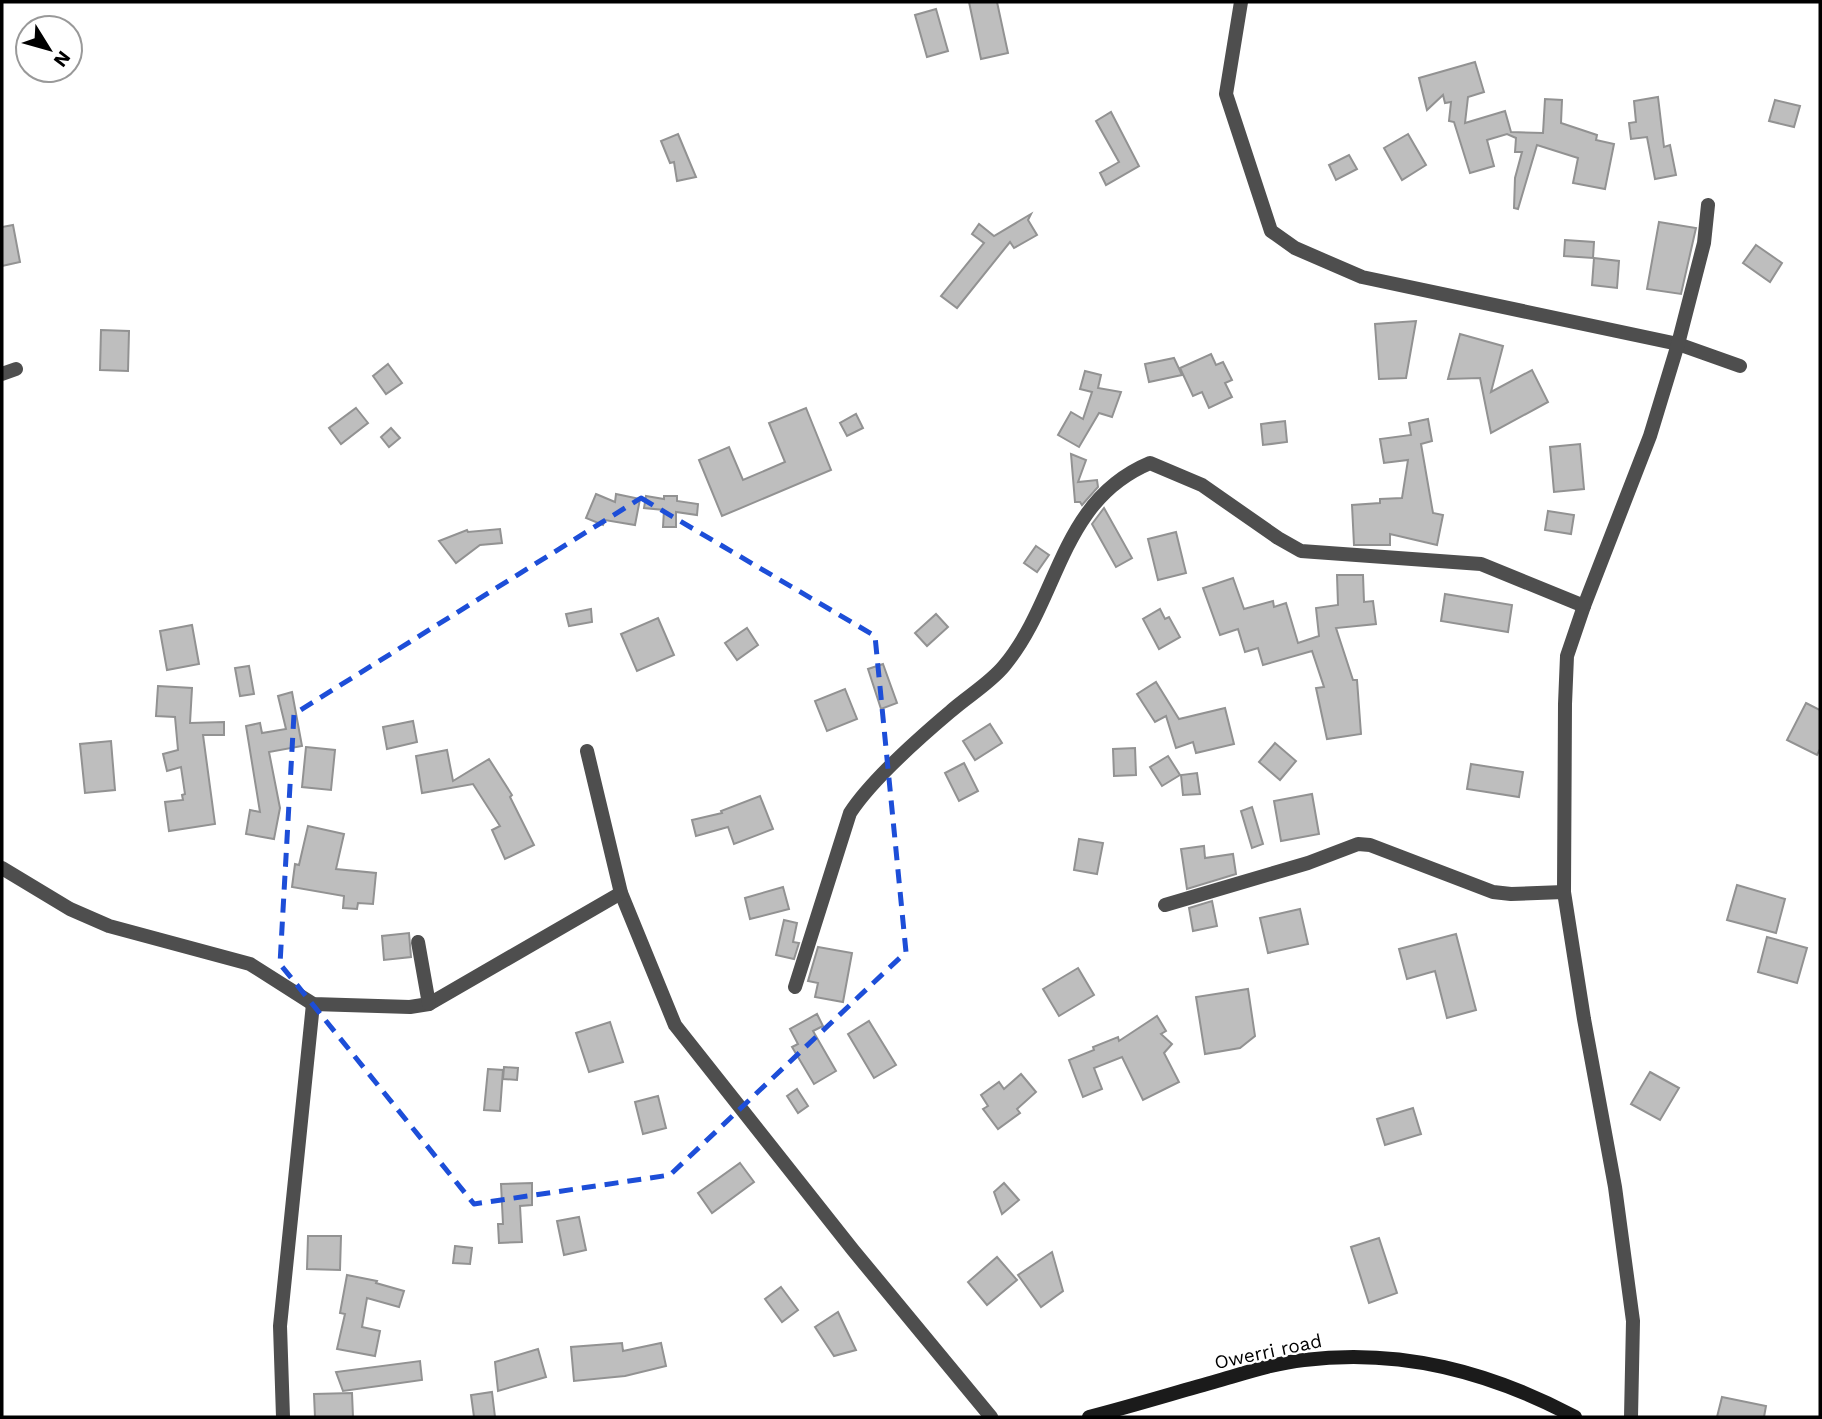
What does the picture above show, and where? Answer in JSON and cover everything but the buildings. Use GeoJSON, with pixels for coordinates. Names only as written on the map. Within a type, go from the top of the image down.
{"type":"FeatureCollection","features":[{"type":"Feature","properties":{"kind":"main road","name":"Owerri road"},"geometry":{"type":"LineString","coordinates":[[1089,1417],[1262,1369],[1302,1360],[1358,1355],[1410,1360],[1462,1370],[1506,1384],[1575,1417]]}},
{"type":"Feature","properties":{"kind":"street"},"geometry":{"type":"LineString","coordinates":[[1241,2],[1226,94],[1271,231],[1295,248],[1362,277],[1678,344],[1740,366]]}},
{"type":"Feature","properties":{"kind":"street"},"geometry":{"type":"LineString","coordinates":[[1631,1417],[1633,1321],[1615,1187],[1564,892],[1564,704],[1567,656],[1650,436],[1678,344],[1704,243],[1708,205]]}},
{"type":"Feature","properties":{"kind":"street"},"geometry":{"type":"LineString","coordinates":[[795,987],[849,813],[862,794],[948,712],[1002,669],[1018,648],[1082,518],[1113,484],[1129,471],[1150,463],[1202,485],[1301,551],[1481,564],[1584,606]]}},
{"type":"Feature","properties":{"kind":"street"},"geometry":{"type":"LineString","coordinates":[[587,751],[621,893],[675,1025],[853,1250],[991,1417]]}},
{"type":"Feature","properties":{"kind":"street"},"geometry":{"type":"LineString","coordinates":[[1165,905],[1308,863],[1358,844],[1370,845],[1493,892],[1564,892]]}},
{"type":"Feature","properties":{"kind":"street"},"geometry":{"type":"LineString","coordinates":[[2,868],[70,909],[109,926],[250,964],[313,1004],[410,1007],[429,1004],[621,893]]}},
{"type":"Feature","properties":{"kind":"street"},"geometry":{"type":"LineString","coordinates":[[418,942],[429,1004]]}},
{"type":"Feature","properties":{"kind":"street"},"geometry":{"type":"LineString","coordinates":[[283,1417],[280,1326],[313,1004]]}},
{"type":"Feature","properties":{"kind":"highlighted area"},"geometry":{"type":"Polygon","coordinates":[[[641,498],[875,636],[906,952],[670,1175],[474,1204],[280,964],[294,714],[641,498]]]}}]}
